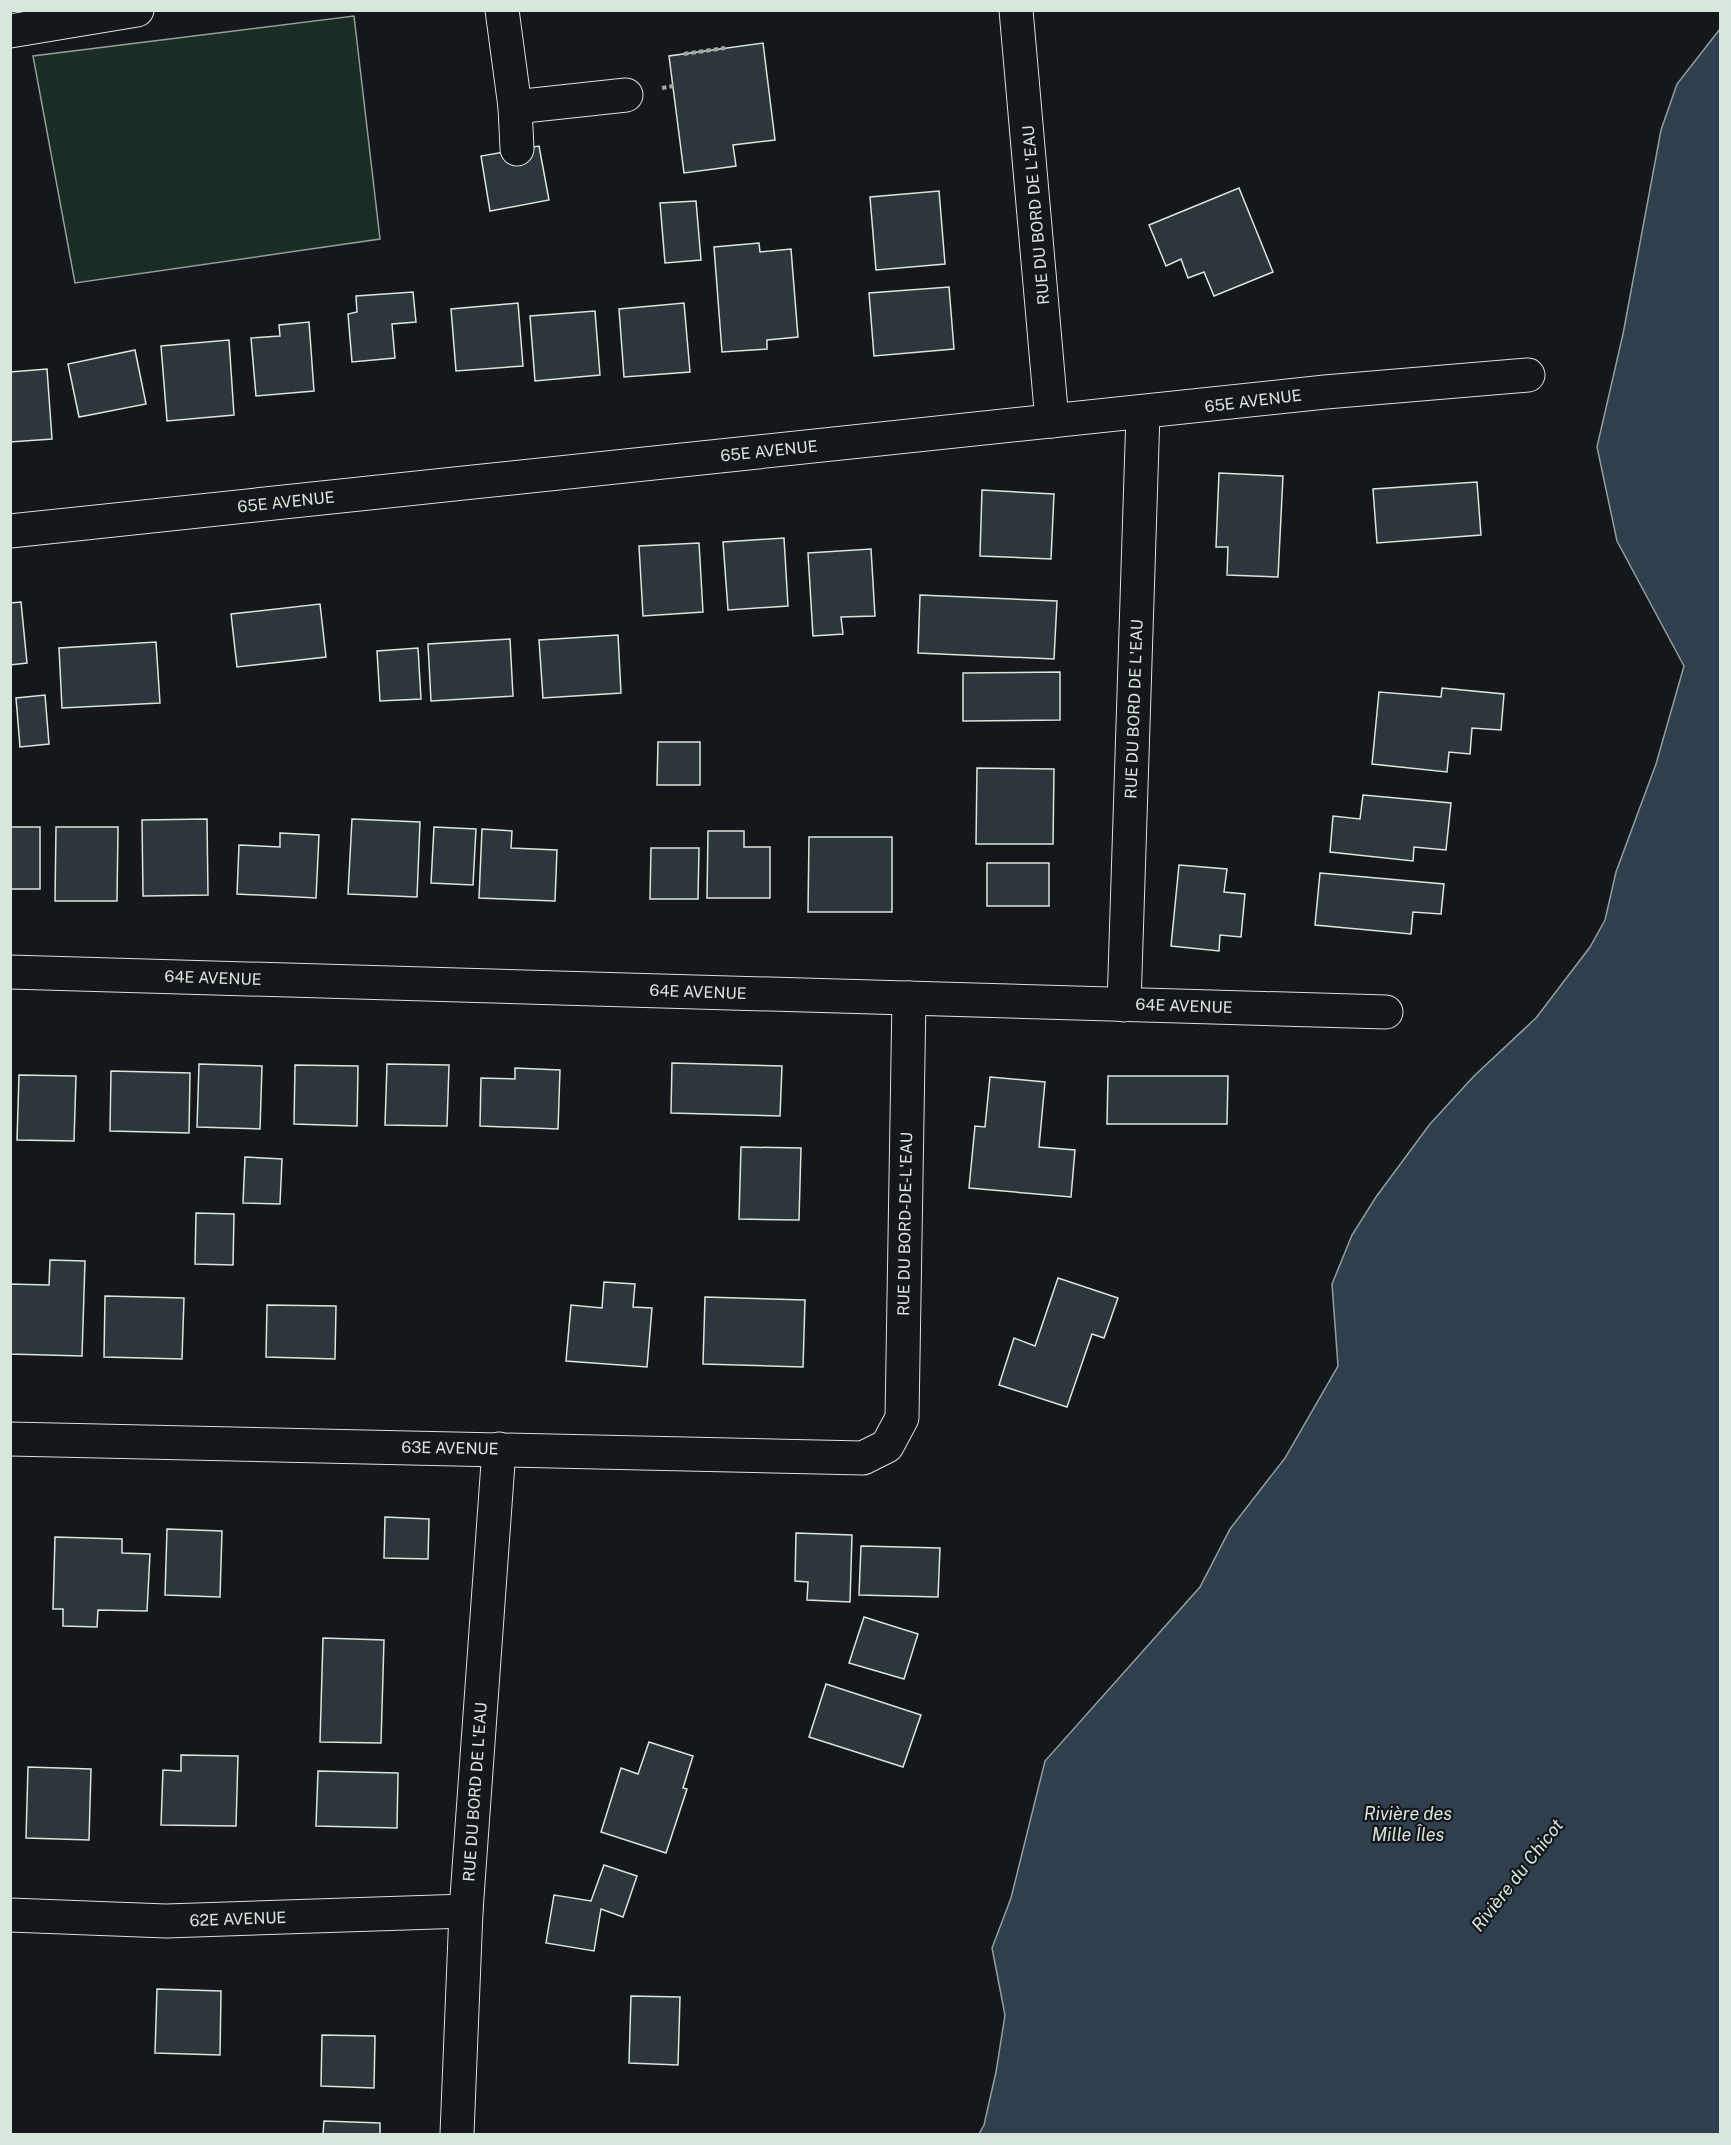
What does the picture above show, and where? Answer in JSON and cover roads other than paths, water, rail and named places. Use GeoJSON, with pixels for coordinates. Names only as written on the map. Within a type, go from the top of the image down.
{"type":"FeatureCollection","features":[{"type":"Feature","properties":{"kind":"street"},"geometry":{"type":"LineString","coordinates":[[10,31],[137,10]]}},
{"type":"Feature","properties":{"kind":"street"},"geometry":{"type":"LineString","coordinates":[[502,10],[515,107],[517,150]]}},
{"type":"Feature","properties":{"kind":"street","name":"RUE DU BORD DE L'EAU"},"geometry":{"type":"LineString","coordinates":[[1016,10],[1052,421]]}},
{"type":"Feature","properties":{"kind":"street"},"geometry":{"type":"LineString","coordinates":[[515,107],[626,95]]}},
{"type":"Feature","properties":{"kind":"street","name":"65E AVENUE"},"geometry":{"type":"LineString","coordinates":[[10,531],[1143,413],[1324,392],[1528,375]]}},
{"type":"Feature","properties":{"kind":"street","name":"RUE DU BORD DE L'EAU"},"geometry":{"type":"LineString","coordinates":[[1124,1005],[1143,413]]}},
{"type":"Feature","properties":{"kind":"street","name":"64E AVENUE"},"geometry":{"type":"LineString","coordinates":[[10,972],[1386,1012]]}},
{"type":"Feature","properties":{"kind":"street","name":"RUE DU BORD-DE-L'EAU"},"geometry":{"type":"LineString","coordinates":[[888,1446],[902,1418],[909,998]]}},
{"type":"Feature","properties":{"kind":"street","name":"63E AVENUE"},"geometry":{"type":"LineString","coordinates":[[10,1439],[863,1458],[888,1446]]}},
{"type":"Feature","properties":{"kind":"street","name":"RUE DU BORD DE L'EAU"},"geometry":{"type":"LineString","coordinates":[[457,2134],[466,1911],[499,1449]]}},
{"type":"Feature","properties":{"kind":"street","name":"62E AVENUE"},"geometry":{"type":"LineString","coordinates":[[10,1916],[166,1921],[466,1911]]}},
{"type":"Feature","properties":{"kind":"water","name":"Rivière des Mille Îles"},"geometry":{"type":"Polygon","coordinates":[[[1720,29],[1720,2134],[979,2134],[984,2125],[996,2072],[1005,2015],[992,1948],[1011,1898],[1045,1761],[1200,1587],[1230,1529],[1285,1458],[1338,1366],[1332,1284],[1352,1235],[1376,1197],[1430,1124],[1474,1076],[1536,1018],[1590,947],[1605,920],[1616,872],[1656,764],[1684,666],[1617,541],[1597,447],[1623,334],[1661,130],[1677,84],[1720,29]]]}},
{"type":"Feature","properties":{"kind":"water label","name":"Rivière du Chicot"},"geometry":{"type":"Point","coordinates":[1517,1875]}}]}
